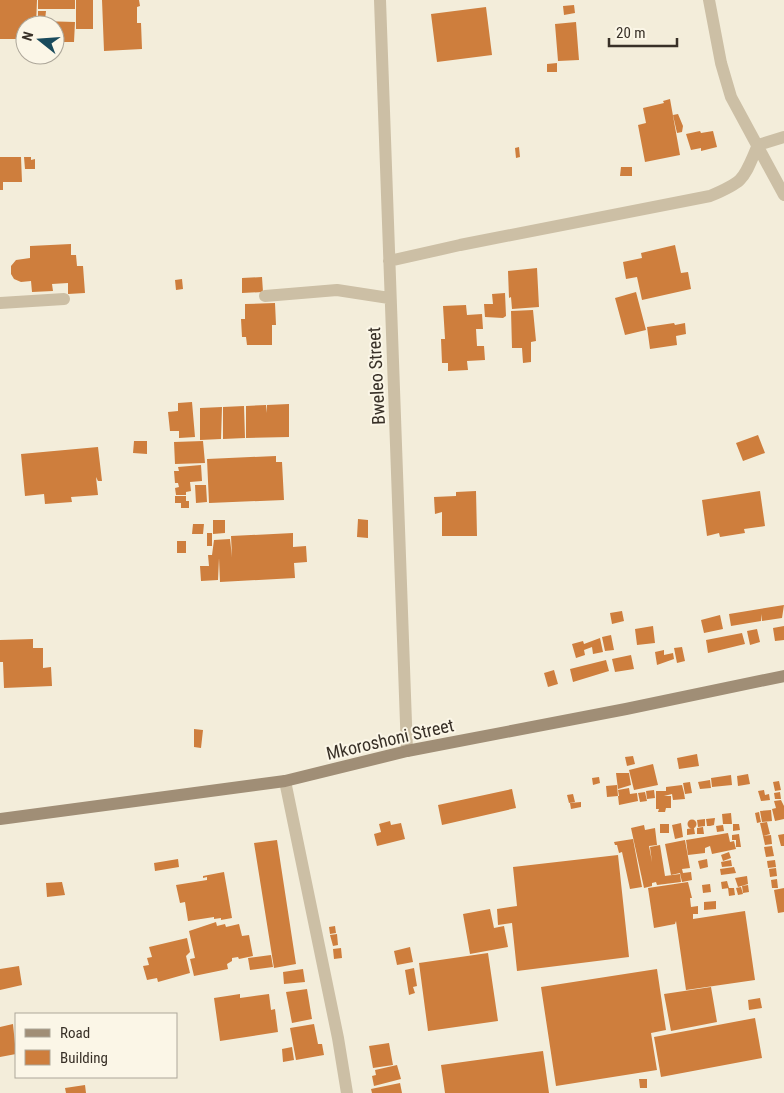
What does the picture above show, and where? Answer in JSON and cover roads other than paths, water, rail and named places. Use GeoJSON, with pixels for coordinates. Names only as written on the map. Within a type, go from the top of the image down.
{"type":"FeatureCollection","features":[{"type":"Feature","properties":{"kind":"street","name":"Bweleo Street"},"geometry":{"type":"LineString","coordinates":[[380,0],[389,298],[403,595],[407,751]]}},
{"type":"Feature","properties":{"kind":"street"},"geometry":{"type":"LineString","coordinates":[[709,0],[721,63],[731,97],[784,195]]}},
{"type":"Feature","properties":{"kind":"street"},"geometry":{"type":"LineString","coordinates":[[389,261],[460,245],[710,196],[732,187],[743,179],[758,145],[784,137]]}},
{"type":"Feature","properties":{"kind":"street"},"geometry":{"type":"LineString","coordinates":[[265,296],[337,290],[389,298]]}},
{"type":"Feature","properties":{"kind":"street"},"geometry":{"type":"LineString","coordinates":[[0,303],[64,299]]}},
{"type":"Feature","properties":{"kind":"street","name":"Mkoroshoni Street"},"geometry":{"type":"LineString","coordinates":[[0,819],[285,781],[407,751],[626,709],[784,676]]}},
{"type":"Feature","properties":{"kind":"street"},"geometry":{"type":"LineString","coordinates":[[285,781],[338,1038],[347,1093]]}}]}
